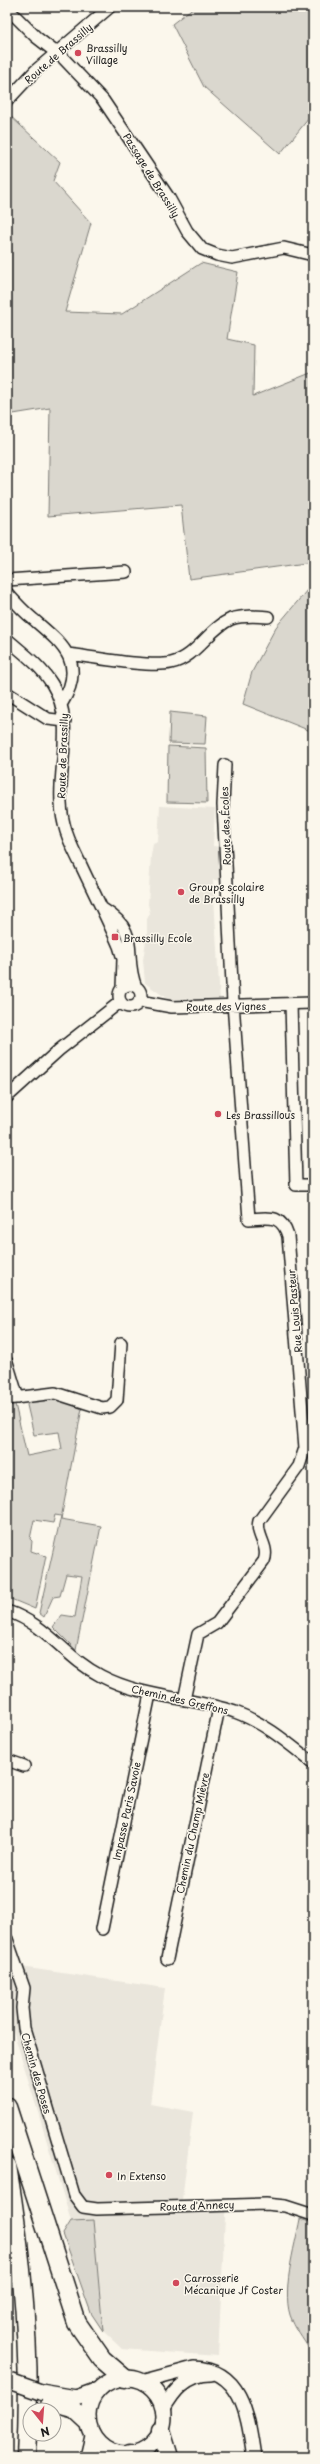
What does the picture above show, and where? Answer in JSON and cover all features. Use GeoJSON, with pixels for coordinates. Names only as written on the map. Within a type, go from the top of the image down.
{"type":"FeatureCollection","features":[{"type":"Feature","properties":{"kind":"highway"},"geometry":{"type":"LineString","coordinates":[[7,2108],[77,2323],[102,2359],[124,2378]]}},
{"type":"Feature","properties":{"kind":"highway"},"geometry":{"type":"LineString","coordinates":[[7,2166],[16,2224],[26,2314],[28,2406],[26,2457]]}},
{"type":"Feature","properties":{"kind":"highway"},"geometry":{"type":"LineString","coordinates":[[160,2431],[169,2457]]}},
{"type":"Feature","properties":{"kind":"main road"},"geometry":{"type":"LineString","coordinates":[[7,2380],[41,2397],[74,2410],[91,2430],[101,2445],[125,2455],[148,2447],[160,2431],[163,2410],[158,2397],[142,2382],[124,2378],[110,2382],[98,2390],[76,2398],[41,2397],[7,2390]]}},
{"type":"Feature","properties":{"kind":"main road"},"geometry":{"type":"LineString","coordinates":[[88,2457],[91,2430],[89,2405],[98,2390]]}},
{"type":"Feature","properties":{"kind":"street","name":"Route de Brassilly"},"geometry":{"type":"LineString","coordinates":[[7,101],[56,52],[110,7]]}},
{"type":"Feature","properties":{"kind":"street","name":"Passage de Brassilly"},"geometry":{"type":"LineString","coordinates":[[7,8],[36,37],[56,52],[115,115],[138,155],[169,198],[187,232],[202,249],[217,255],[232,258],[284,248],[313,255]]}},
{"type":"Feature","properties":{"kind":"street"},"geometry":{"type":"LineString","coordinates":[[7,580],[126,572]]}},
{"type":"Feature","properties":{"kind":"street"},"geometry":{"type":"LineString","coordinates":[[7,593],[26,614],[52,634],[68,654],[72,678],[71,686],[62,703]]}},
{"type":"Feature","properties":{"kind":"street"},"geometry":{"type":"LineString","coordinates":[[68,654],[155,664],[171,663],[194,651],[229,620],[243,616],[268,617]]}},
{"type":"Feature","properties":{"kind":"street","name":"Route de Brassilly"},"geometry":{"type":"LineString","coordinates":[[7,639],[41,670],[62,703],[65,721],[59,782],[62,816],[71,843],[103,909],[121,952],[122,988],[119,996],[120,1002]]}},
{"type":"Feature","properties":{"kind":"street"},"geometry":{"type":"LineString","coordinates":[[7,693],[48,719],[65,721]]}},
{"type":"Feature","properties":{"kind":"street","name":"Route des Écoles"},"geometry":{"type":"LineString","coordinates":[[225,765],[223,805],[234,1007]]}},
{"type":"Feature","properties":{"kind":"street","name":"Route de Brassilly"},"geometry":{"type":"LineString","coordinates":[[103,909],[113,915],[125,929],[131,946],[131,969],[136,987],[140,994],[139,1001]]}},
{"type":"Feature","properties":{"kind":"street"},"geometry":{"type":"LineString","coordinates":[[122,988],[128,985],[136,987]]}},
{"type":"Feature","properties":{"kind":"street"},"geometry":{"type":"LineString","coordinates":[[7,1097],[59,1050],[120,1002],[129,1007],[135,1006],[139,1001]]}},
{"type":"Feature","properties":{"kind":"street","name":"Route des Vignes"},"geometry":{"type":"LineString","coordinates":[[139,1001],[164,1006],[234,1007],[313,1003]]}},
{"type":"Feature","properties":{"kind":"street"},"geometry":{"type":"LineString","coordinates":[[291,1004],[296,1185],[313,1185]]}},
{"type":"Feature","properties":{"kind":"street","name":"Rue Louis Pasteur"},"geometry":{"type":"LineString","coordinates":[[184,1700],[198,1634],[217,1624],[264,1561],[266,1550],[258,1528],[259,1521],[299,1466],[305,1448],[288,1236],[285,1226],[280,1221],[273,1218],[249,1219],[234,1007]]}},
{"type":"Feature","properties":{"kind":"street"},"geometry":{"type":"LineString","coordinates":[[7,1362],[12,1399],[55,1393],[102,1408],[110,1407],[117,1400],[121,1343]]}},
{"type":"Feature","properties":{"kind":"street","name":"Chemin des Greffons"},"geometry":{"type":"LineString","coordinates":[[7,1611],[39,1626],[84,1666],[121,1685],[150,1694],[219,1708],[257,1721],[282,1737],[313,1763]]}},
{"type":"Feature","properties":{"kind":"street","name":"Impasse Paris Savoie"},"geometry":{"type":"LineString","coordinates":[[102,1928],[150,1694]]}},
{"type":"Feature","properties":{"kind":"street","name":"Chemin du Champ Mièvre"},"geometry":{"type":"LineString","coordinates":[[167,1959],[219,1708]]}},
{"type":"Feature","properties":{"kind":"street"},"geometry":{"type":"LineString","coordinates":[[7,1760],[24,1766]]}},
{"type":"Feature","properties":{"kind":"street","name":"Chemin des Poses"},"geometry":{"type":"LineString","coordinates":[[7,1939],[24,1988],[22,2012],[24,2028],[67,2177],[80,2205]]}},
{"type":"Feature","properties":{"kind":"street","name":"Route d'Annecy"},"geometry":{"type":"LineString","coordinates":[[80,2205],[97,2209],[266,2204],[285,2206],[313,2215]]}},
{"type":"Feature","properties":{"kind":"street"},"geometry":{"type":"LineString","coordinates":[[142,2382],[194,2368],[215,2374],[233,2384],[243,2402],[254,2457]]}},
{"type":"Feature","properties":{"kind":"street"},"geometry":{"type":"LineString","coordinates":[[163,2410],[182,2384],[201,2375],[215,2374]]}},
{"type":"Feature","properties":{"kind":"shaded area"},"geometry":{"type":"Polygon","coordinates":[[[194,7],[308,7],[313,10],[313,113],[280,154],[204,87],[172,24],[194,7]]]}},
{"type":"Feature","properties":{"kind":"shaded area"},"geometry":{"type":"Polygon","coordinates":[[[7,113],[60,162],[53,181],[91,223],[65,312],[122,314],[201,263],[238,272],[227,339],[254,345],[253,396],[313,372],[313,562],[189,579],[181,505],[48,516],[50,408],[7,415],[7,113]]]}},
{"type":"Feature","properties":{"kind":"shaded area"},"geometry":{"type":"Polygon","coordinates":[[[313,583],[313,732],[243,704],[252,672],[276,627],[313,583]]]}},
{"type":"Feature","properties":{"kind":"shaded area"},"geometry":{"type":"Polygon","coordinates":[[[170,712],[207,716],[205,744],[169,743],[170,712]]]}},
{"type":"Feature","properties":{"kind":"shaded area"},"geometry":{"type":"Polygon","coordinates":[[[168,746],[206,748],[207,803],[167,802],[168,746]]]}},
{"type":"Feature","properties":{"kind":"shaded area","name":"Groupe scolaire de Brassilly"},"geometry":{"type":"Polygon","coordinates":[[[160,806],[215,809],[213,846],[221,847],[220,880],[213,880],[220,1002],[169,1000],[145,983],[143,960],[147,934],[147,919],[150,913],[148,904],[151,856],[153,844],[158,842],[160,806]]]}},
{"type":"Feature","properties":{"kind":"shaded area"},"geometry":{"type":"Polygon","coordinates":[[[52,1397],[82,1408],[61,1519],[101,1526],[76,1650],[53,1627],[62,1615],[75,1617],[82,1576],[66,1574],[60,1596],[53,1597],[44,1617],[39,1613],[61,1516],[55,1515],[53,1523],[34,1520],[30,1539],[32,1541],[31,1551],[46,1556],[35,1609],[11,1599],[7,1585],[7,1405],[15,1404],[27,1456],[62,1449],[59,1432],[34,1435],[27,1405],[29,1401],[52,1397]]]}},
{"type":"Feature","properties":{"kind":"shaded area"},"geometry":{"type":"Polygon","coordinates":[[[7,1965],[165,1988],[150,2104],[193,2112],[182,2200],[226,2198],[218,2356],[122,2349],[103,2331],[93,2220],[71,2221],[7,2010],[7,1965]]]}},
{"type":"Feature","properties":{"kind":"shaded area"},"geometry":{"type":"Polygon","coordinates":[[[300,2219],[313,2223],[313,2355],[292,2320],[287,2297],[292,2256],[300,2219]]]}},
{"type":"Feature","properties":{"kind":"shaded area"},"geometry":{"type":"Polygon","coordinates":[[[93,2220],[103,2331],[91,2313],[63,2234],[71,2221],[93,2220]]]}},
{"type":"Feature","properties":{"kind":"place","name":"Brassilly Village"},"geometry":{"type":"Point","coordinates":[78,53]}},
{"type":"Feature","properties":{"kind":"place","name":"Groupe scolaire de Brassilly"},"geometry":{"type":"Point","coordinates":[181,892]}},
{"type":"Feature","properties":{"kind":"place","name":"Brassilly Ecole"},"geometry":{"type":"Point","coordinates":[115,937]}},
{"type":"Feature","properties":{"kind":"place","name":"Les Brassillous"},"geometry":{"type":"Point","coordinates":[218,1114]}},
{"type":"Feature","properties":{"kind":"place","name":"In Extenso"},"geometry":{"type":"Point","coordinates":[109,2175]}},
{"type":"Feature","properties":{"kind":"place","name":"Carrosserie Mécanique Jf Coster"},"geometry":{"type":"Point","coordinates":[176,2283]}}]}
